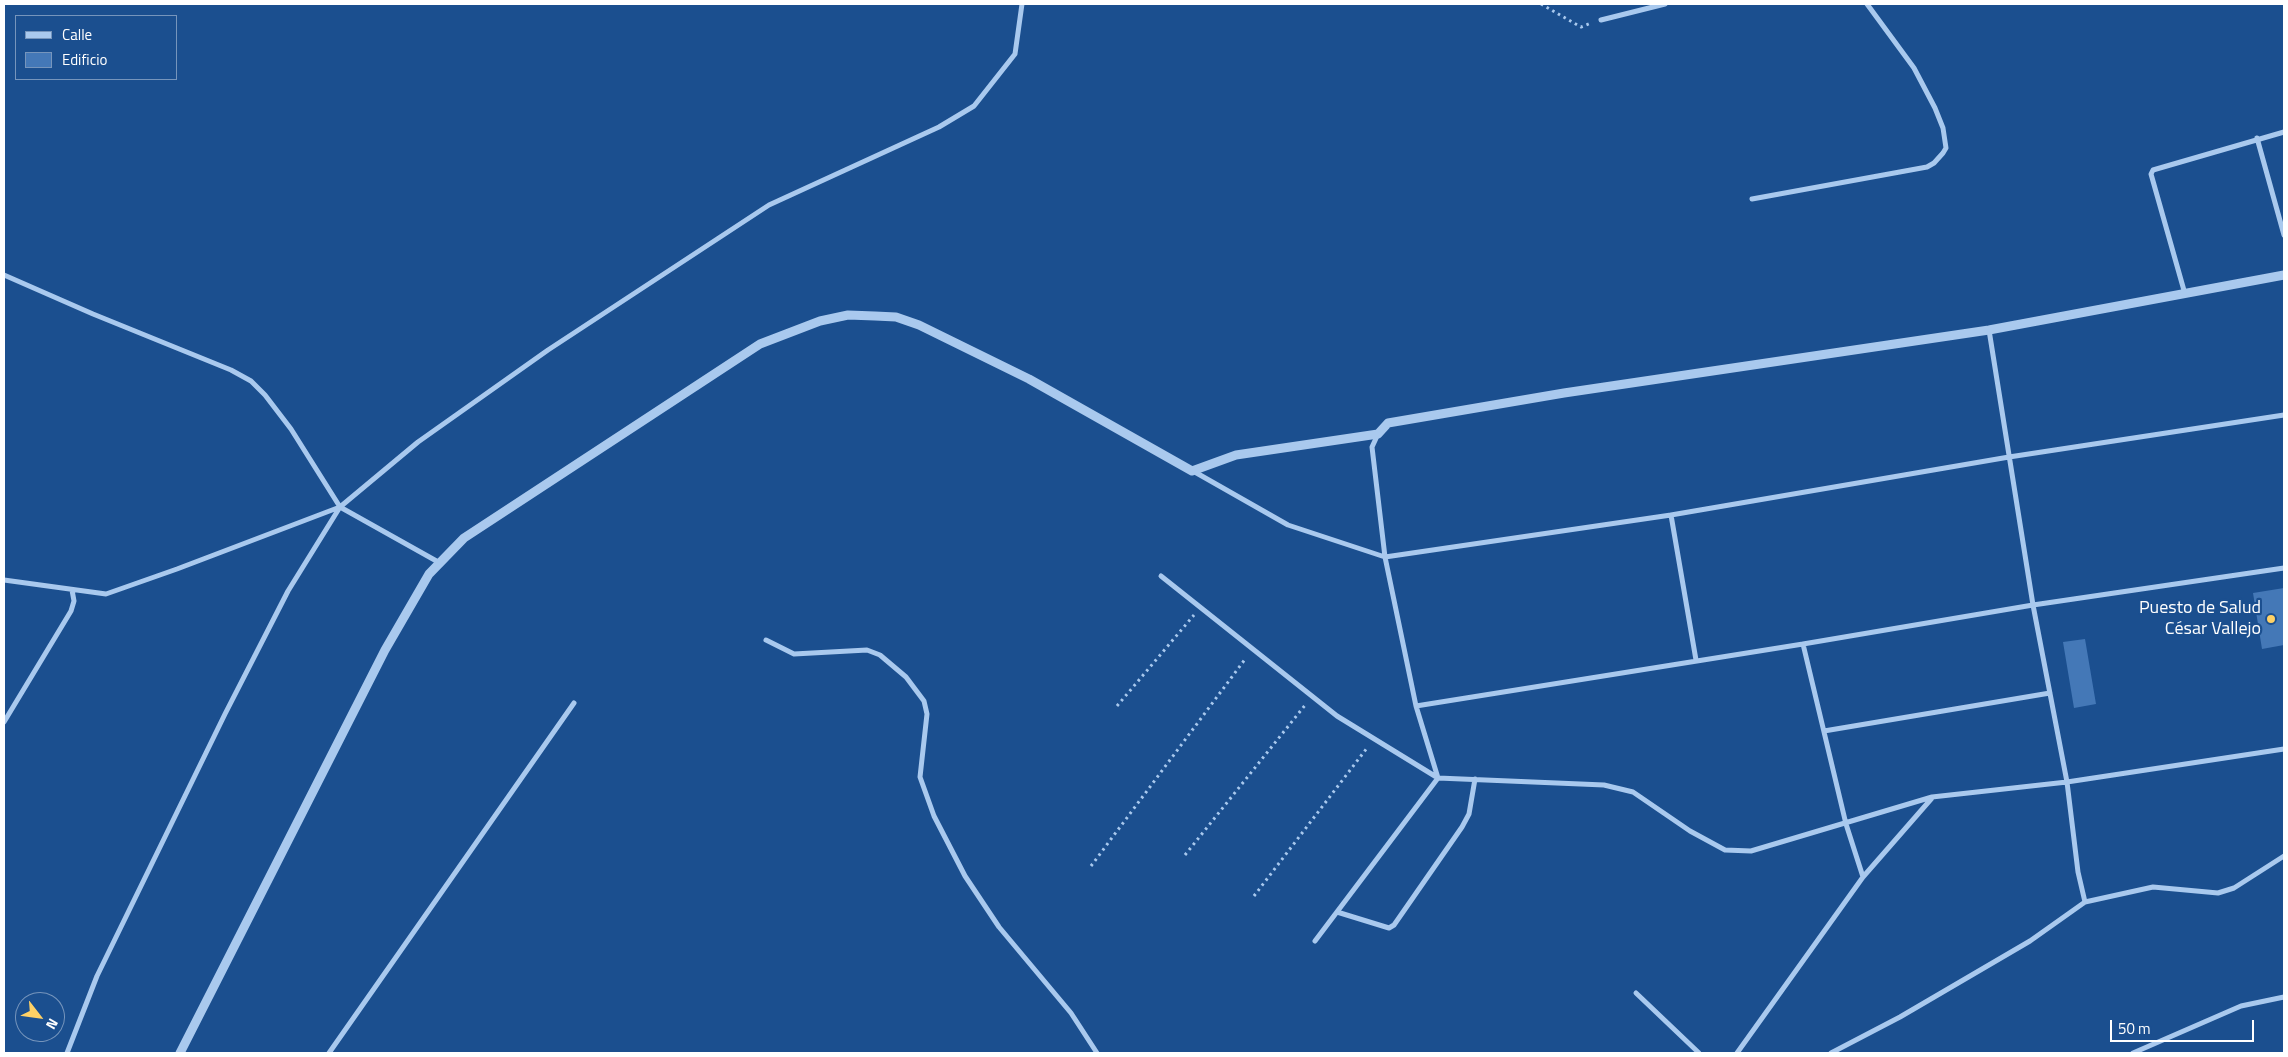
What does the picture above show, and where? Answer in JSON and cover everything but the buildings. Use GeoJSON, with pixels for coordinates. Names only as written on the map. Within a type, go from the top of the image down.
{"type":"FeatureCollection","features":[{"type":"Feature","properties":{"kind":"street"},"geometry":{"type":"LineString","coordinates":[[67,1053],[97,976],[225,714],[288,591],[340,507],[418,442],[499,384],[769,205],[939,128],[974,106],[1015,54],[1023,10],[1022,4]]}},
{"type":"Feature","properties":{"kind":"street"},"geometry":{"type":"LineString","coordinates":[[1601,20],[1665,4]]}},
{"type":"Feature","properties":{"kind":"street"},"geometry":{"type":"LineString","coordinates":[[1752,199],[1927,167],[1934,163],[1946,148],[1943,128],[1935,108],[1914,68],[1867,4]]}},
{"type":"Feature","properties":{"kind":"street"},"geometry":{"type":"LineString","coordinates":[[2186,294],[2151,174],[2155,168],[2284,132]]}},
{"type":"Feature","properties":{"kind":"street"},"geometry":{"type":"LineString","coordinates":[[2257,138],[2284,235]]}},
{"type":"Feature","properties":{"kind":"street"},"geometry":{"type":"LineString","coordinates":[[4,275],[93,314],[231,370],[251,381],[265,395],[291,429],[340,507],[440,563]]}},
{"type":"Feature","properties":{"kind":"street"},"geometry":{"type":"LineString","coordinates":[[1438,778],[1416,706],[1385,557],[1372,447],[1378,434],[1388,423],[1564,393],[1988,330],[2284,275]]}},
{"type":"Feature","properties":{"kind":"street"},"geometry":{"type":"LineString","coordinates":[[180,1053],[385,650],[420,587],[440,563],[464,538],[760,344],[820,321],[848,315],[896,317],[919,324],[1029,380],[1288,525],[1385,557],[1671,515],[2009,457],[2284,414]]}},
{"type":"Feature","properties":{"kind":"street"},"geometry":{"type":"LineString","coordinates":[[1988,330],[2033,605],[2067,782],[2078,872],[2085,902]]}},
{"type":"Feature","properties":{"kind":"street"},"geometry":{"type":"LineString","coordinates":[[1192,471],[1236,455],[1378,434]]}},
{"type":"Feature","properties":{"kind":"street"},"geometry":{"type":"LineString","coordinates":[[4,580],[106,594],[340,507]]}},
{"type":"Feature","properties":{"kind":"street"},"geometry":{"type":"LineString","coordinates":[[1671,515],[1696,660]]}},
{"type":"Feature","properties":{"kind":"street"},"geometry":{"type":"LineString","coordinates":[[1416,706],[2033,605],[2284,568]]}},
{"type":"Feature","properties":{"kind":"street"},"geometry":{"type":"LineString","coordinates":[[1161,576],[1337,716],[1438,778],[1604,785],[1633,792],[1690,831],[1725,850],[1751,851],[1932,797],[2067,782],[2284,749]]}},
{"type":"Feature","properties":{"kind":"street"},"geometry":{"type":"LineString","coordinates":[[4,722],[72,611],[74,601],[72,590]]}},
{"type":"Feature","properties":{"kind":"street"},"geometry":{"type":"LineString","coordinates":[[766,640],[794,654],[867,650],[880,655],[906,677],[924,701],[927,714],[920,777],[934,816],[964,876],[994,920],[1071,1013],[1097,1053]]}},
{"type":"Feature","properties":{"kind":"street"},"geometry":{"type":"LineString","coordinates":[[1802,644],[1846,824],[1863,877]]}},
{"type":"Feature","properties":{"kind":"street"},"geometry":{"type":"LineString","coordinates":[[1824,731],[2050,693]]}},
{"type":"Feature","properties":{"kind":"street"},"geometry":{"type":"LineString","coordinates":[[329,1053],[574,703]]}},
{"type":"Feature","properties":{"kind":"street"},"geometry":{"type":"LineString","coordinates":[[1315,941],[1438,778]]}},
{"type":"Feature","properties":{"kind":"street"},"geometry":{"type":"LineString","coordinates":[[1336,912],[1389,928],[1394,925],[1462,827],[1468,814],[1475,779]]}},
{"type":"Feature","properties":{"kind":"street"},"geometry":{"type":"LineString","coordinates":[[1737,1053],[1863,877],[1932,797]]}},
{"type":"Feature","properties":{"kind":"street"},"geometry":{"type":"LineString","coordinates":[[1831,1053],[1900,1017],[2030,941],[2085,902],[2153,887],[2218,893],[2234,888],[2284,856]]}},
{"type":"Feature","properties":{"kind":"street"},"geometry":{"type":"LineString","coordinates":[[1636,993],[1699,1053]]}},
{"type":"Feature","properties":{"kind":"street"},"geometry":{"type":"LineString","coordinates":[[2133,1053],[2241,1006],[2284,997]]}},
{"type":"Feature","properties":{"kind":"path"},"geometry":{"type":"LineString","coordinates":[[1541,4],[1581,27]]}},
{"type":"Feature","properties":{"kind":"path"},"geometry":{"type":"LineString","coordinates":[[1116,706],[1200,607]]}},
{"type":"Feature","properties":{"kind":"path"},"geometry":{"type":"LineString","coordinates":[[1091,866],[1252,650]]}},
{"type":"Feature","properties":{"kind":"path"},"geometry":{"type":"LineString","coordinates":[[1185,855],[1313,696]]}},
{"type":"Feature","properties":{"kind":"path"},"geometry":{"type":"LineString","coordinates":[[1254,896],[1374,739]]}},
{"type":"Feature","properties":{"kind":"place","name":"Puesto de Salud César Vallejo"},"geometry":{"type":"Point","coordinates":[2271,619]}}]}
